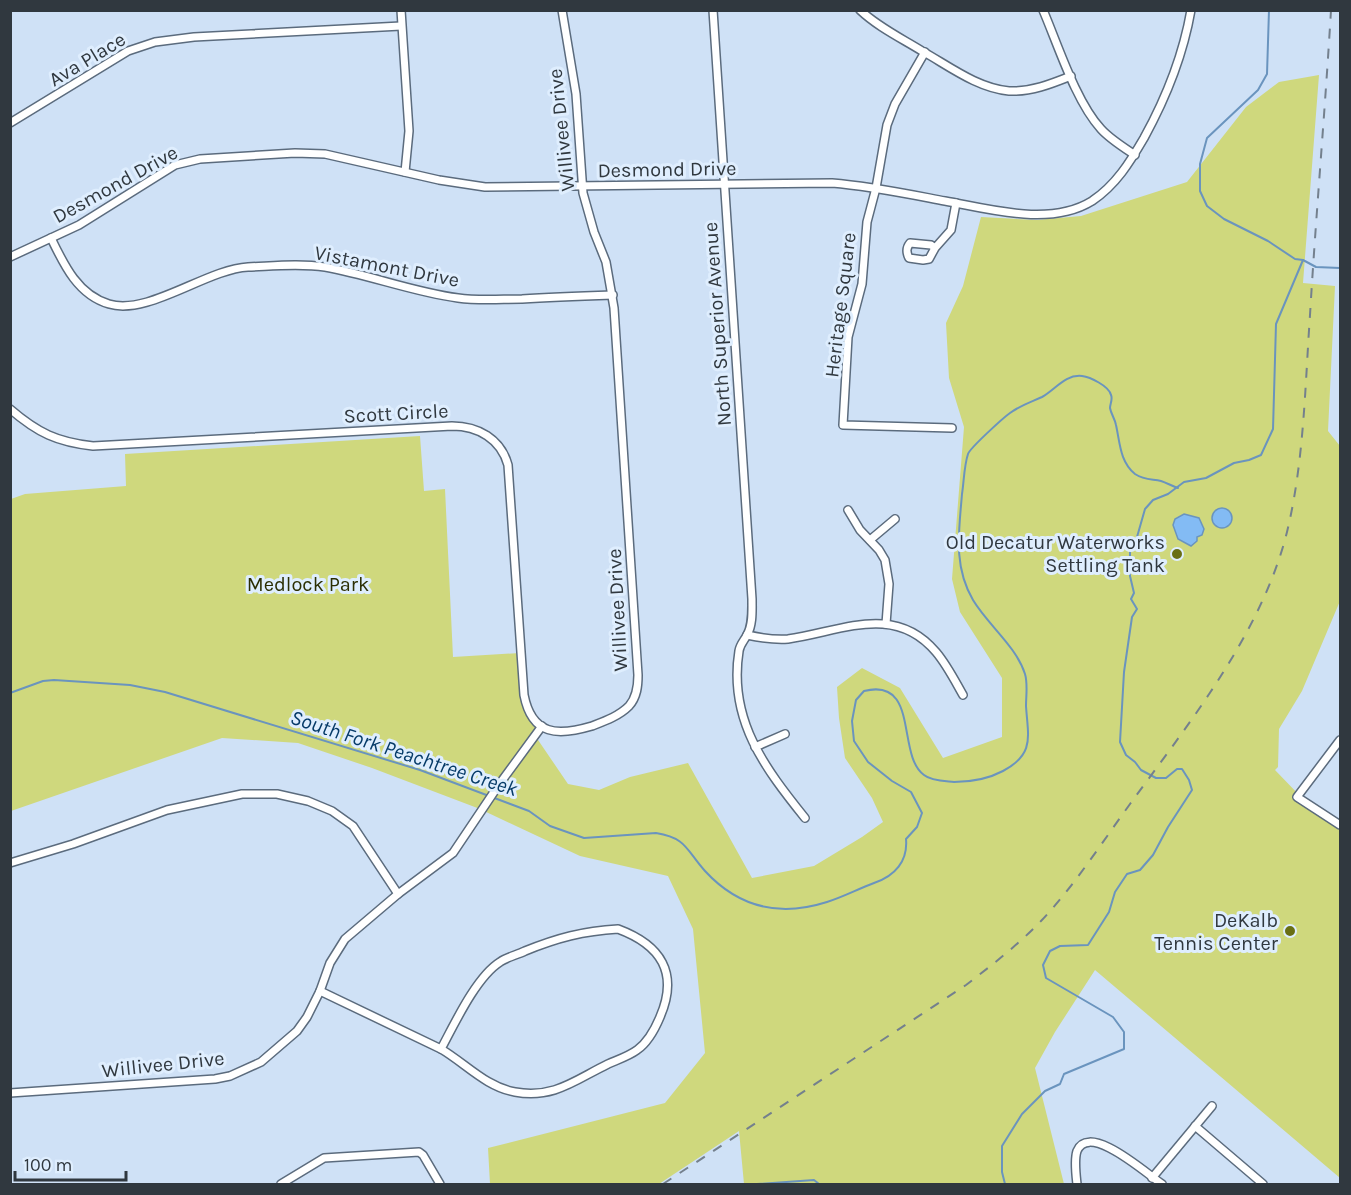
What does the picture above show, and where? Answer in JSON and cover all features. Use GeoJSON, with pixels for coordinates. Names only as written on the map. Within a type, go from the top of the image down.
{"type":"FeatureCollection","features":[{"type":"Feature","properties":{"kind":"street"},"geometry":{"type":"LineString","coordinates":[[400,10],[409,131],[405,172]]}},
{"type":"Feature","properties":{"kind":"street","name":"Willivee Drive"},"geometry":{"type":"LineString","coordinates":[[10,1093],[197,1081],[230,1076],[261,1062],[291,1037],[307,1017],[330,963],[345,939],[398,894],[453,853],[542,726],[551,731],[565,733],[605,721],[616,716],[629,705],[637,689],[638,675],[613,295],[606,262],[588,212],[582,186],[576,94],[562,10]]}},
{"type":"Feature","properties":{"kind":"street","name":"North Superior Avenue"},"geometry":{"type":"LineString","coordinates":[[713,10],[752,599],[751,619],[747,635],[739,651],[738,685],[743,719],[754,747],[772,777],[805,818]]}},
{"type":"Feature","properties":{"kind":"street"},"geometry":{"type":"LineString","coordinates":[[860,10],[880,27],[974,80],[999,89],[1016,91],[1034,89],[1071,76]]}},
{"type":"Feature","properties":{"kind":"street"},"geometry":{"type":"LineString","coordinates":[[1043,10],[1087,110],[1099,127],[1135,155]]}},
{"type":"Feature","properties":{"kind":"street","name":"Desmond Drive"},"geometry":{"type":"LineString","coordinates":[[10,256],[79,225],[176,165],[200,159],[313,153],[485,187],[832,183],[876,188],[1022,213],[1070,210],[1092,201],[1110,187],[1135,155],[1156,117],[1172,80],[1181,54],[1191,10]]}},
{"type":"Feature","properties":{"kind":"street","name":"Ava Place"},"geometry":{"type":"LineString","coordinates":[[10,123],[128,51],[155,42],[401,26]]}},
{"type":"Feature","properties":{"kind":"street"},"geometry":{"type":"LineString","coordinates":[[876,188],[884,139],[891,114],[925,52]]}},
{"type":"Feature","properties":{"kind":"street","name":"Heritage Square"},"geometry":{"type":"LineString","coordinates":[[876,188],[867,222],[862,284],[848,337],[843,425],[952,428]]}},
{"type":"Feature","properties":{"kind":"street"},"geometry":{"type":"LineString","coordinates":[[935,248],[951,230],[956,203]]}},
{"type":"Feature","properties":{"kind":"street","name":"Vistamont Drive"},"geometry":{"type":"LineString","coordinates":[[51,238],[70,275],[93,297],[110,305],[123,306],[153,301],[213,276],[242,267],[288,265],[323,267],[460,299],[613,295]]}},
{"type":"Feature","properties":{"kind":"street","name":"Scott Circle"},"geometry":{"type":"LineString","coordinates":[[10,409],[47,435],[70,443],[93,446],[452,426],[468,427],[486,434],[500,447],[508,465],[524,695],[529,711],[542,726]]}},
{"type":"Feature","properties":{"kind":"street"},"geometry":{"type":"LineString","coordinates":[[848,510],[883,555],[888,567],[889,593],[886,624]]}},
{"type":"Feature","properties":{"kind":"street"},"geometry":{"type":"LineString","coordinates":[[870,540],[895,519]]}},
{"type":"Feature","properties":{"kind":"street"},"geometry":{"type":"LineString","coordinates":[[747,635],[788,639],[856,624],[886,624],[909,631],[931,646],[963,695]]}},
{"type":"Feature","properties":{"kind":"street"},"geometry":{"type":"LineString","coordinates":[[754,747],[785,734]]}},
{"type":"Feature","properties":{"kind":"street"},"geometry":{"type":"LineString","coordinates":[[1341,740],[1296,797],[1341,825]]}},
{"type":"Feature","properties":{"kind":"street"},"geometry":{"type":"LineString","coordinates":[[10,863],[72,844],[167,810],[242,794],[277,794],[308,801],[332,811],[352,826],[398,894]]}},
{"type":"Feature","properties":{"kind":"street"},"geometry":{"type":"LineString","coordinates":[[320,991],[441,1049],[458,1059],[486,1082],[513,1092],[539,1094],[564,1088],[637,1050],[655,1029],[666,1002],[668,984],[663,964],[653,948],[636,936],[618,929],[594,930],[557,938],[499,962],[478,985],[465,1004],[441,1049]]}},
{"type":"Feature","properties":{"kind":"street"},"geometry":{"type":"LineString","coordinates":[[1152,1178],[1212,1106]]}},
{"type":"Feature","properties":{"kind":"street"},"geometry":{"type":"LineString","coordinates":[[1195,1126],[1263,1185]]}},
{"type":"Feature","properties":{"kind":"street"},"geometry":{"type":"LineString","coordinates":[[1077,1185],[1077,1153],[1080,1146],[1089,1143],[1102,1144],[1117,1151],[1161,1185]]}},
{"type":"Feature","properties":{"kind":"street"},"geometry":{"type":"LineString","coordinates":[[283,1184],[324,1158],[419,1152],[440,1185]]}},
{"type":"Feature","properties":{"kind":"green space"},"geometry":{"type":"Polygon","coordinates":[[[1319,75],[1303,283],[1335,286],[1328,431],[1340,446],[1340,601],[1302,691],[1279,729],[1278,767],[1275,770],[1302,798],[1340,826],[1340,1178],[1095,970],[1035,1068],[1064,1184],[744,1184],[739,1131],[659,1184],[490,1184],[488,1148],[665,1103],[705,1053],[693,929],[668,876],[580,856],[482,810],[536,737],[568,784],[599,790],[630,777],[688,763],[752,878],[814,866],[883,822],[872,798],[845,758],[839,718],[837,687],[862,668],[900,688],[943,758],[1002,737],[1002,678],[960,612],[952,579],[964,427],[949,378],[946,323],[963,286],[981,217],[1037,220],[1081,216],[1187,182],[1246,107],[1279,82],[1319,75]]]}},
{"type":"Feature","properties":{"kind":"green space","name":"Medlock Park"},"geometry":{"type":"Polygon","coordinates":[[[420,436],[424,491],[445,489],[453,657],[520,653],[525,703],[542,726],[480,809],[298,743],[222,738],[11,811],[11,499],[25,494],[126,486],[125,454],[420,436]]]}},
{"type":"Feature","properties":{"kind":"water"},"geometry":{"type":"Polygon","coordinates":[[[1222,508],[1229,511],[1232,518],[1229,525],[1222,528],[1215,525],[1212,518],[1215,511],[1222,508]]]}},
{"type":"Feature","properties":{"kind":"water"},"geometry":{"type":"Polygon","coordinates":[[[1184,514],[1199,518],[1204,529],[1202,535],[1197,537],[1197,541],[1191,546],[1178,539],[1173,525],[1175,519],[1184,514]]]}},
{"type":"Feature","properties":{"kind":"waterway"},"geometry":{"type":"LineString","coordinates":[[1269,10],[1267,74],[1258,90],[1207,138],[1200,164],[1200,191],[1207,206],[1224,219],[1268,241],[1295,259],[1303,260],[1316,267],[1340,268]]}},
{"type":"Feature","properties":{"kind":"waterway"},"geometry":{"type":"LineString","coordinates":[[1005,1184],[1002,1172],[1002,1146],[1022,1114],[1045,1091],[1060,1084],[1064,1074],[1124,1049],[1124,1032],[1113,1017],[1046,978],[1043,965],[1050,951],[1060,946],[1088,945],[1109,912],[1115,892],[1127,874],[1140,870],[1153,855],[1192,790],[1182,769],[1177,769],[1166,778],[1156,778],[1141,770],[1126,755],[1120,742],[1124,672],[1132,617],[1137,609],[1131,599],[1134,593],[1130,576],[1130,551],[1135,544],[1145,509],[1153,500],[1168,494],[1184,482],[1206,478],[1234,463],[1261,455],[1273,429],[1276,324],[1303,260]]}},
{"type":"Feature","properties":{"kind":"waterway","name":"South Fork Peachtree Creek"},"geometry":{"type":"LineString","coordinates":[[10,693],[43,681],[54,680],[130,685],[165,692],[420,770],[529,811],[550,826],[584,838],[656,833],[666,835],[685,846],[705,871],[732,894],[761,906],[793,909],[827,902],[881,880],[894,872],[905,854],[906,839],[917,827],[922,813],[911,792],[892,781],[868,762],[854,741],[852,721],[856,700],[864,691],[882,690],[893,695],[900,706],[916,765],[924,775],[930,778],[954,782],[985,778],[1013,765],[1025,751],[1028,736],[1025,674],[1009,645],[973,600],[962,574],[959,548],[962,494],[968,454],[974,446],[1014,410],[1042,397],[1070,377],[1082,376],[1099,382],[1110,392],[1112,398],[1110,408],[1121,452],[1130,469],[1141,477],[1161,481],[1178,488]]}},
{"type":"Feature","properties":{"kind":"waterway"},"geometry":{"type":"LineString","coordinates":[[757,1184],[814,1180],[819,1184]]}},
{"type":"Feature","properties":{"kind":"railway"},"geometry":{"type":"LineString","coordinates":[[663,1184],[966,985],[1023,938],[1065,894],[1222,675],[1242,640],[1276,569],[1287,532],[1297,479],[1305,397],[1331,10]]}},
{"type":"Feature","properties":{"kind":"place","name":"Old Decatur Waterworks Settling Tank"},"geometry":{"type":"Point","coordinates":[1177,554]}},
{"type":"Feature","properties":{"kind":"place","name":"DeKalb Tennis Center"},"geometry":{"type":"Point","coordinates":[1290,931]}}]}
